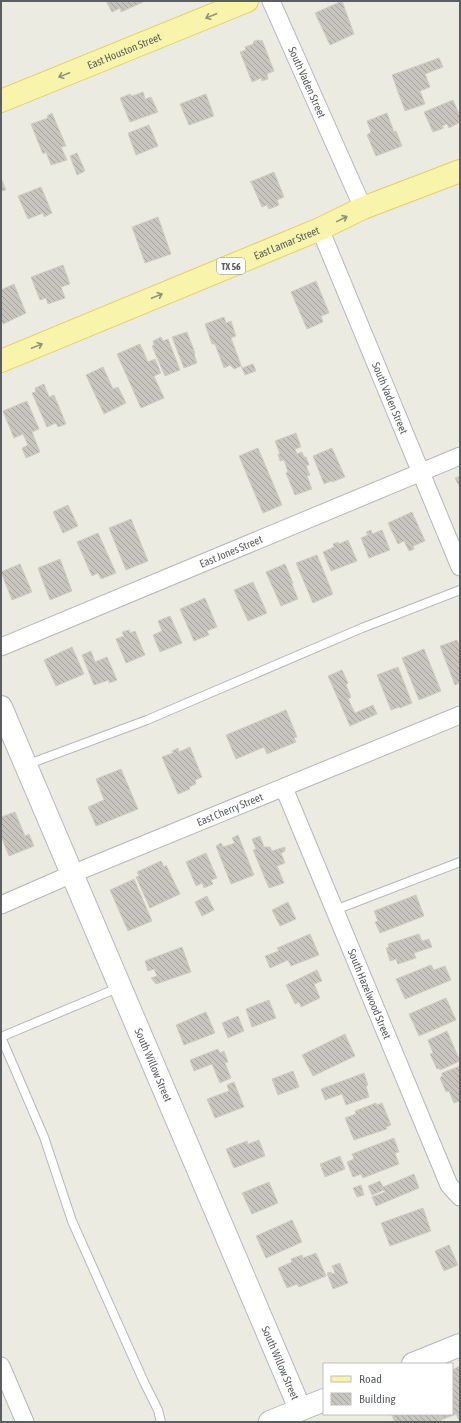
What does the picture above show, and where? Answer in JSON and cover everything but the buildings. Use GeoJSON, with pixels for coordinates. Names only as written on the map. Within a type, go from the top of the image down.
{"type":"FeatureCollection","features":[{"type":"Feature","properties":{"kind":"main road","name":"East Houston Street"},"geometry":{"type":"LineString","coordinates":[[1,100],[247,1]]}},
{"type":"Feature","properties":{"kind":"main road","name":"East Lamar Street"},"geometry":{"type":"LineString","coordinates":[[1,361],[320,230],[363,208],[460,171]]}},
{"type":"Feature","properties":{"kind":"street","name":"South Vaden Street"},"geometry":{"type":"LineString","coordinates":[[271,1],[363,208]]}},
{"type":"Feature","properties":{"kind":"street","name":"South Vaden Street"},"geometry":{"type":"LineString","coordinates":[[320,230],[460,566]]}},
{"type":"Feature","properties":{"kind":"street","name":"East Jones Street"},"geometry":{"type":"LineString","coordinates":[[1,647],[460,456]]}},
{"type":"Feature","properties":{"kind":"street","name":"South Willow Street"},"geometry":{"type":"LineString","coordinates":[[1,707],[303,1416]]}},
{"type":"Feature","properties":{"kind":"street","name":"East Cherry Street"},"geometry":{"type":"LineString","coordinates":[[1,905],[72,874],[460,715]]}},
{"type":"Feature","properties":{"kind":"street","name":"South Hazelwood Street"},"geometry":{"type":"LineString","coordinates":[[284,788],[449,1185],[460,1197]]}},
{"type":"Feature","properties":{"kind":"street"},"geometry":{"type":"LineString","coordinates":[[415,1363],[460,1345]]}},
{"type":"Feature","properties":{"kind":"street"},"geometry":{"type":"LineString","coordinates":[[1,1366],[25,1422]]}},
{"type":"Feature","properties":{"kind":"street"},"geometry":{"type":"LineString","coordinates":[[270,1422],[303,1416],[323,1401]]}},
{"type":"Feature","properties":{"kind":"lane"},"geometry":{"type":"LineString","coordinates":[[26,765],[147,720],[362,628],[460,590]]}},
{"type":"Feature","properties":{"kind":"lane"},"geometry":{"type":"LineString","coordinates":[[335,910],[460,862]]}},
{"type":"Feature","properties":{"kind":"lane"},"geometry":{"type":"LineString","coordinates":[[120,987],[1,1037],[44,1137],[72,1221],[158,1410],[161,1422]]}}]}
